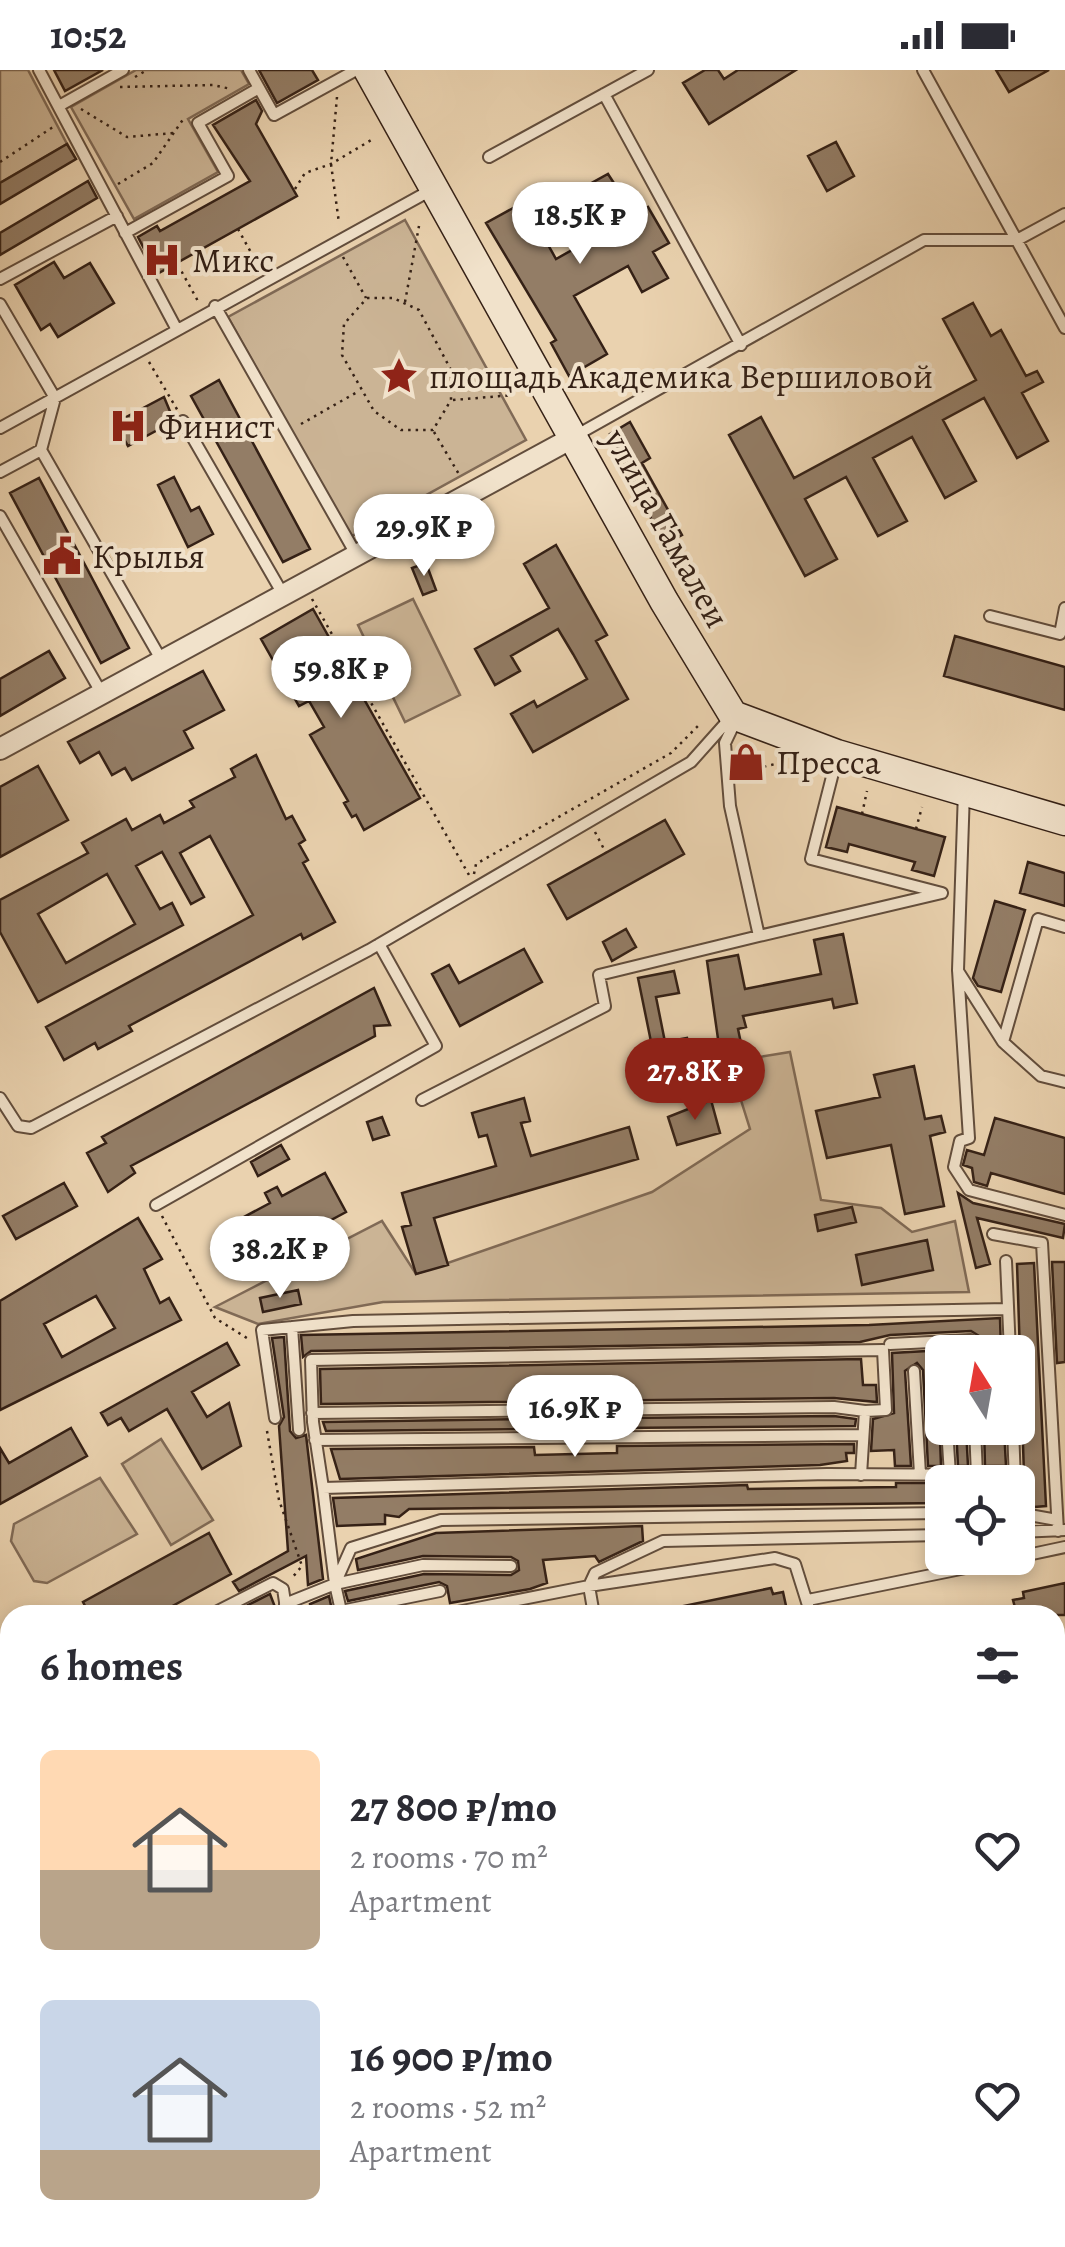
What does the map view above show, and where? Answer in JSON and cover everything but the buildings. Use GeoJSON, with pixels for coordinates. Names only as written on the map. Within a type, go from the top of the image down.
{"type":"FeatureCollection","features":[{"type":"Feature","properties":{"kind":"street","name":"улица Гамалеи"},"geometry":{"type":"LineString","coordinates":[[368,70],[712,685],[735,716]]}},
{"type":"Feature","properties":{"kind":"street"},"geometry":{"type":"LineString","coordinates":[[0,748],[574,436]]}},
{"type":"Feature","properties":{"kind":"street"},"geometry":{"type":"LineString","coordinates":[[735,716],[837,754],[1065,821]]}},
{"type":"Feature","properties":{"kind":"lane"},"geometry":{"type":"LineString","coordinates":[[39,70],[176,328]]}},
{"type":"Feature","properties":{"kind":"lane"},"geometry":{"type":"LineString","coordinates":[[59,106],[123,70]]}},
{"type":"Feature","properties":{"kind":"lane"},"geometry":{"type":"LineString","coordinates":[[249,70],[254,91],[274,115],[356,70]]}},
{"type":"Feature","properties":{"kind":"lane"},"geometry":{"type":"LineString","coordinates":[[490,157],[648,70]]}},
{"type":"Feature","properties":{"kind":"lane"},"geometry":{"type":"LineString","coordinates":[[924,70],[1065,328]]}},
{"type":"Feature","properties":{"kind":"lane"},"geometry":{"type":"LineString","coordinates":[[125,233],[228,176],[198,123],[254,91]]}},
{"type":"Feature","properties":{"kind":"lane"},"geometry":{"type":"LineString","coordinates":[[604,94],[741,344]]}},
{"type":"Feature","properties":{"kind":"lane"},"geometry":{"type":"LineString","coordinates":[[0,428],[434,188]]}},
{"type":"Feature","properties":{"kind":"lane"},"geometry":{"type":"LineString","coordinates":[[574,436],[924,240],[1017,240],[1065,214]]}},
{"type":"Feature","properties":{"kind":"lane"},"geometry":{"type":"LineString","coordinates":[[0,279],[117,216]]}},
{"type":"Feature","properties":{"kind":"lane"},"geometry":{"type":"LineString","coordinates":[[0,304],[54,398],[41,450],[162,661]]}},
{"type":"Feature","properties":{"kind":"lane"},"geometry":{"type":"LineString","coordinates":[[216,306],[357,556]]}},
{"type":"Feature","properties":{"kind":"lane"},"geometry":{"type":"LineString","coordinates":[[184,421],[284,596]]}},
{"type":"Feature","properties":{"kind":"lane"},"geometry":{"type":"LineString","coordinates":[[0,472],[41,450]]}},
{"type":"Feature","properties":{"kind":"lane"},"geometry":{"type":"LineString","coordinates":[[0,516],[102,694]]}},
{"type":"Feature","properties":{"kind":"lane"},"geometry":{"type":"LineString","coordinates":[[990,616],[1060,634],[1065,608]]}},
{"type":"Feature","properties":{"kind":"lane"},"geometry":{"type":"LineString","coordinates":[[735,716],[724,743],[730,806],[759,936]]}},
{"type":"Feature","properties":{"kind":"lane"},"geometry":{"type":"LineString","coordinates":[[0,1098],[18,1126],[31,1128],[379,944],[691,762],[735,716]]}},
{"type":"Feature","properties":{"kind":"lane"},"geometry":{"type":"LineString","coordinates":[[422,1100],[605,1006],[599,975],[942,892],[811,860],[837,754]]}},
{"type":"Feature","properties":{"kind":"lane"},"geometry":{"type":"LineString","coordinates":[[964,790],[960,818],[958,970],[969,1138],[960,1142],[954,1167],[969,1190],[1065,1214]]}},
{"type":"Feature","properties":{"kind":"lane"},"geometry":{"type":"LineString","coordinates":[[1003,1042],[1038,919],[1065,927]]}},
{"type":"Feature","properties":{"kind":"lane"},"geometry":{"type":"LineString","coordinates":[[156,1206],[436,1046],[379,944]]}},
{"type":"Feature","properties":{"kind":"lane"},"geometry":{"type":"LineString","coordinates":[[958,970],[1003,1042],[1041,1076],[1065,1082]]}},
{"type":"Feature","properties":{"kind":"lane"},"geometry":{"type":"LineString","coordinates":[[993,1234],[1042,1243],[1060,1527]]}},
{"type":"Feature","properties":{"kind":"lane"},"geometry":{"type":"LineString","coordinates":[[1006,1261],[1009,1335]]}},
{"type":"Feature","properties":{"kind":"lane"},"geometry":{"type":"LineString","coordinates":[[275,1418],[262,1330],[354,1322],[1008,1309]]}},
{"type":"Feature","properties":{"kind":"lane"},"geometry":{"type":"LineString","coordinates":[[292,1327],[300,1430]]}},
{"type":"Feature","properties":{"kind":"lane"},"geometry":{"type":"LineString","coordinates":[[890,1344],[925,1342]]}},
{"type":"Feature","properties":{"kind":"lane"},"geometry":{"type":"LineString","coordinates":[[312,1413],[834,1407],[864,1412],[886,1410],[883,1350],[311,1360],[312,1413],[339,1605]]}},
{"type":"Feature","properties":{"kind":"lane"},"geometry":{"type":"LineString","coordinates":[[914,1371],[920,1474]]}},
{"type":"Feature","properties":{"kind":"lane"},"geometry":{"type":"LineString","coordinates":[[861,1474],[864,1412]]}},
{"type":"Feature","properties":{"kind":"lane"},"geometry":{"type":"LineString","coordinates":[[316,1440],[863,1434]]}},
{"type":"Feature","properties":{"kind":"lane"},"geometry":{"type":"LineString","coordinates":[[323,1488],[925,1474]]}},
{"type":"Feature","properties":{"kind":"lane"},"geometry":{"type":"LineString","coordinates":[[336,1584],[351,1548],[441,1520],[925,1513]]}},
{"type":"Feature","properties":{"kind":"lane"},"geometry":{"type":"LineString","coordinates":[[1035,1519],[1060,1527]]}},
{"type":"Feature","properties":{"kind":"lane"},"geometry":{"type":"LineString","coordinates":[[1035,1530],[1060,1527]]}},
{"type":"Feature","properties":{"kind":"lane"},"geometry":{"type":"LineString","coordinates":[[592,1605],[589,1586],[595,1573],[663,1541],[925,1534]]}},
{"type":"Feature","properties":{"kind":"lane"},"geometry":{"type":"LineString","coordinates":[[1035,1554],[1065,1548]]}},
{"type":"Feature","properties":{"kind":"lane"},"geometry":{"type":"LineString","coordinates":[[493,1605],[775,1558],[795,1564],[809,1605]]}},
{"type":"Feature","properties":{"kind":"lane"},"geometry":{"type":"LineString","coordinates":[[294,1605],[336,1584],[423,1566],[511,1566]]}},
{"type":"Feature","properties":{"kind":"lane"},"geometry":{"type":"LineString","coordinates":[[808,1600],[929,1575]]}},
{"type":"Feature","properties":{"kind":"lane"},"geometry":{"type":"LineString","coordinates":[[229,1605],[273,1582],[283,1589],[285,1605]]}},
{"type":"Feature","properties":{"kind":"lane"},"geometry":{"type":"LineString","coordinates":[[366,1605],[440,1591]]}},
{"type":"Feature","properties":{"kind":"path"},"geometry":{"type":"LineString","coordinates":[[336,234],[339,223],[331,164],[338,80]]}},
{"type":"Feature","properties":{"kind":"path"},"geometry":{"type":"LineString","coordinates":[[116,87],[212,84],[254,91]]}},
{"type":"Feature","properties":{"kind":"path"},"geometry":{"type":"LineString","coordinates":[[93,102],[81,109],[127,137],[176,133]]}},
{"type":"Feature","properties":{"kind":"path"},"geometry":{"type":"LineString","coordinates":[[105,192],[153,162],[182,120],[194,110]]}},
{"type":"Feature","properties":{"kind":"path"},"geometry":{"type":"LineString","coordinates":[[0,162],[66,119]]}},
{"type":"Feature","properties":{"kind":"path"},"geometry":{"type":"LineString","coordinates":[[295,189],[305,173],[331,164],[373,139]]}},
{"type":"Feature","properties":{"kind":"path"},"geometry":{"type":"LineString","coordinates":[[405,303],[419,226]]}},
{"type":"Feature","properties":{"kind":"path"},"geometry":{"type":"LineString","coordinates":[[238,229],[263,274]]}},
{"type":"Feature","properties":{"kind":"path"},"geometry":{"type":"LineString","coordinates":[[338,247],[366,298]]}},
{"type":"Feature","properties":{"kind":"path"},"geometry":{"type":"LineString","coordinates":[[178,265],[202,308]]}},
{"type":"Feature","properties":{"kind":"path"},"geometry":{"type":"LineString","coordinates":[[366,298],[394,298],[419,310],[451,370],[451,400],[433,430],[401,430],[374,411],[342,355],[344,324],[366,298]]}},
{"type":"Feature","properties":{"kind":"path"},"geometry":{"type":"LineString","coordinates":[[145,355],[184,421]]}},
{"type":"Feature","properties":{"kind":"path"},"geometry":{"type":"LineString","coordinates":[[306,420],[362,389]]}},
{"type":"Feature","properties":{"kind":"path"},"geometry":{"type":"LineString","coordinates":[[451,400],[512,394]]}},
{"type":"Feature","properties":{"kind":"path"},"geometry":{"type":"LineString","coordinates":[[433,430],[470,494]]}},
{"type":"Feature","properties":{"kind":"path"},"geometry":{"type":"LineString","coordinates":[[304,584],[472,880],[476,864],[671,753],[698,726]]}},
{"type":"Feature","properties":{"kind":"path"},"geometry":{"type":"LineString","coordinates":[[862,814],[868,792]]}},
{"type":"Feature","properties":{"kind":"path"},"geometry":{"type":"LineString","coordinates":[[916,829],[922,807]]}},
{"type":"Feature","properties":{"kind":"path"},"geometry":{"type":"LineString","coordinates":[[593,830],[606,853]]}},
{"type":"Feature","properties":{"kind":"path"},"geometry":{"type":"LineString","coordinates":[[156,1206],[215,1318],[250,1339],[253,1357]]}},
{"type":"Feature","properties":{"kind":"path"},"geometry":{"type":"LineString","coordinates":[[266,1428],[280,1500],[302,1566],[283,1589]]}},
{"type":"Feature","properties":{"kind":"shaded area"},"geometry":{"type":"Polygon","coordinates":[[[0,70],[28,70],[67,144],[0,183],[0,70]]]}},
{"type":"Feature","properties":{"kind":"shaded area"},"geometry":{"type":"Polygon","coordinates":[[[136,70],[241,70],[249,84],[188,119],[218,172],[134,219],[71,107],[136,70]]]}},
{"type":"Feature","properties":{"kind":"shaded area"},"geometry":{"type":"Polygon","coordinates":[[[405,220],[526,440],[350,537],[228,317],[405,220]]]}},
{"type":"Feature","properties":{"kind":"shaded area"},"geometry":{"type":"Polygon","coordinates":[[[413,599],[460,695],[405,722],[358,625],[413,599]]]}},
{"type":"Feature","properties":{"kind":"shaded area"},"geometry":{"type":"Polygon","coordinates":[[[790,1052],[821,1200],[881,1208],[912,1232],[955,1221],[969,1292],[383,1302],[258,1324],[215,1307],[382,1221],[416,1274],[652,1192],[750,1129],[729,1062],[790,1052]]]}},
{"type":"Feature","properties":{"kind":"shaded area"},"geometry":{"type":"Polygon","coordinates":[[[161,1439],[213,1520],[171,1545],[122,1464],[161,1439]]]}},
{"type":"Feature","properties":{"kind":"shaded area"},"geometry":{"type":"Polygon","coordinates":[[[100,1478],[137,1534],[47,1583],[34,1581],[11,1541],[14,1524],[100,1478]]]}},
{"type":"Feature","properties":{"kind":"place","name":"Микс"},"geometry":{"type":"Point","coordinates":[162,260]}},
{"type":"Feature","properties":{"kind":"place","name":"площадь Академика Вершиловой"},"geometry":{"type":"Point","coordinates":[399,376]}},
{"type":"Feature","properties":{"kind":"place","name":"Финист"},"geometry":{"type":"Point","coordinates":[128,426]}},
{"type":"Feature","properties":{"kind":"place","name":"Крылья"},"geometry":{"type":"Point","coordinates":[62,556]}},
{"type":"Feature","properties":{"kind":"place","name":"Пресса"},"geometry":{"type":"Point","coordinates":[746,762]}}]}
